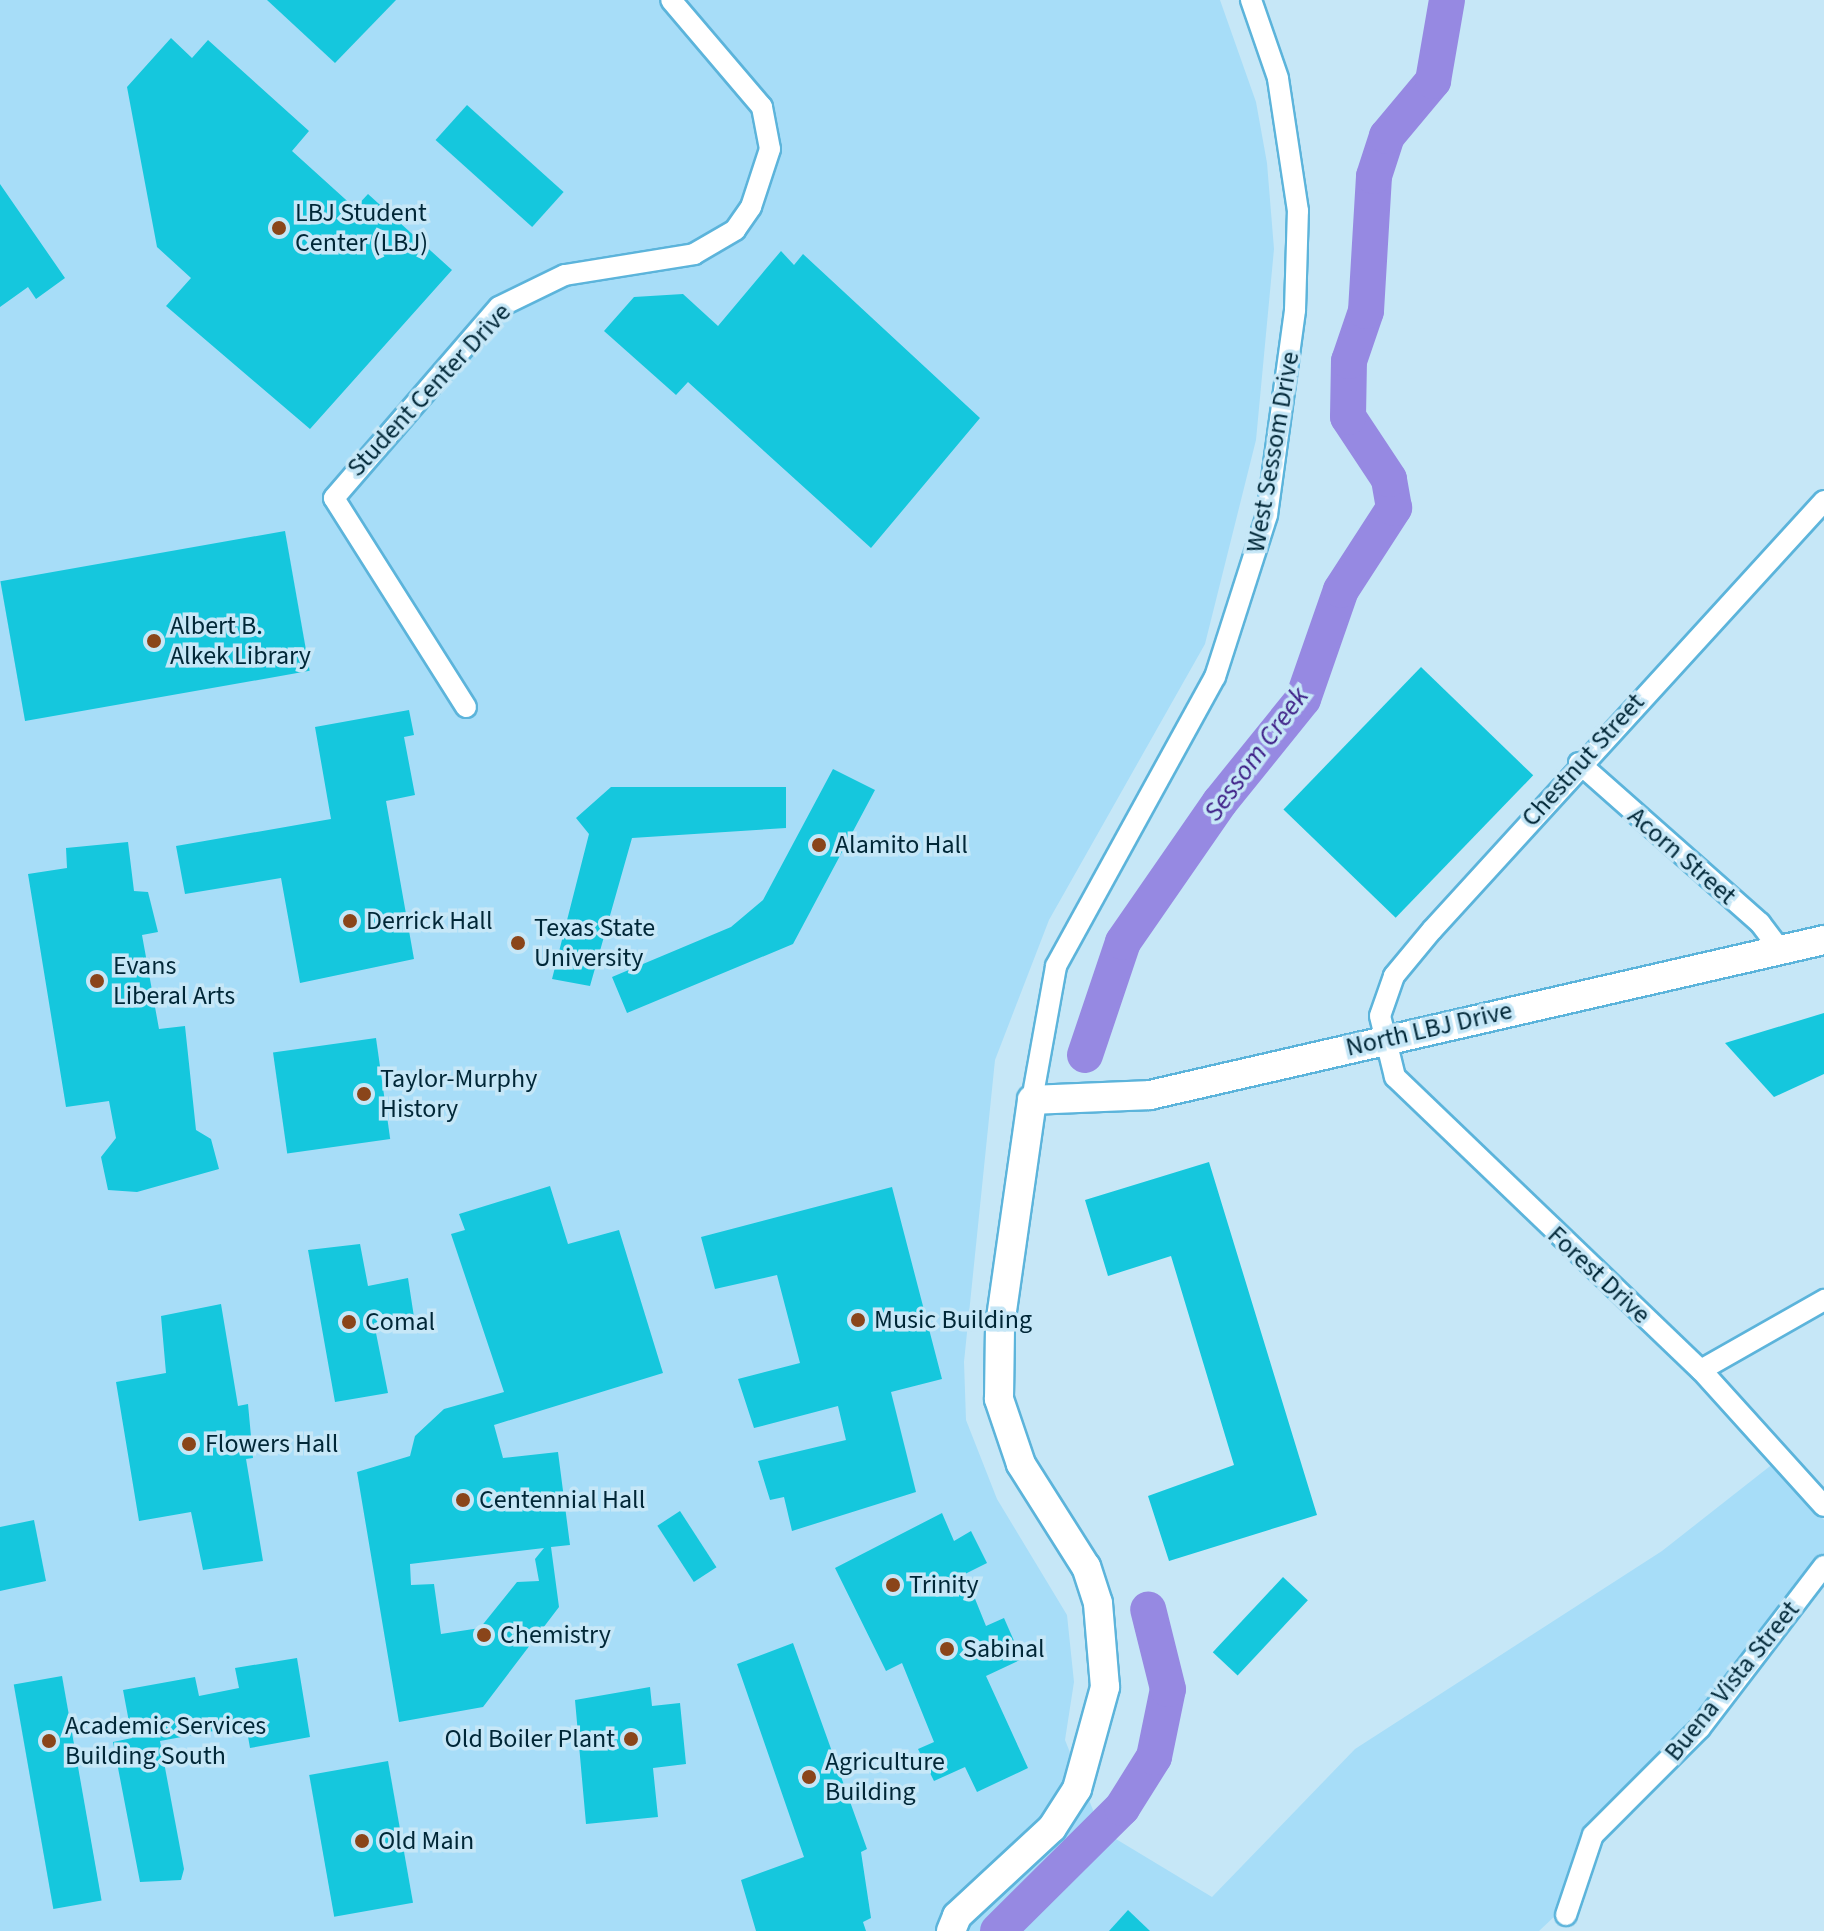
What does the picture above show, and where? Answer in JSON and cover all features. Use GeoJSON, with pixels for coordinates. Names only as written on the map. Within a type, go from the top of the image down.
{"type":"FeatureCollection","features":[{"type":"Feature","properties":{"kind":"street","name":"Student Center Drive"},"geometry":{"type":"LineString","coordinates":[[466,707],[350,535],[334,498],[499,307],[565,275],[694,254],[735,230],[751,207],[770,149],[762,107],[671,0]]}},
{"type":"Feature","properties":{"kind":"street","name":"West Sessom Drive"},"geometry":{"type":"LineString","coordinates":[[1032,1100],[1038,1034],[1056,966],[1215,677],[1267,515],[1295,310],[1298,211],[1278,78],[1251,0]]}},
{"type":"Feature","properties":{"kind":"street","name":"Chestnut Street"},"geometry":{"type":"LineString","coordinates":[[1383,1040],[1381,1009],[1394,976],[1579,763],[1824,501]]}},
{"type":"Feature","properties":{"kind":"street","name":"Acorn Street"},"geometry":{"type":"LineString","coordinates":[[1579,763],[1760,923],[1782,952]]}},
{"type":"Feature","properties":{"kind":"street","name":"North LBJ Drive"},"geometry":{"type":"LineString","coordinates":[[1032,1100],[1150,1095],[1824,940]]}},
{"type":"Feature","properties":{"kind":"street","name":"Forest Drive"},"geometry":{"type":"LineString","coordinates":[[1383,1040],[1395,1077],[1435,1120],[1701,1370],[1824,1506]]}},
{"type":"Feature","properties":{"kind":"street"},"geometry":{"type":"LineString","coordinates":[[951,1931],[957,1916],[1052,1828],[1077,1789],[1105,1687],[1098,1603],[1086,1567],[1021,1464],[999,1399],[1000,1325],[1032,1100]]}},
{"type":"Feature","properties":{"kind":"street"},"geometry":{"type":"LineString","coordinates":[[1701,1370],[1824,1300]]}},
{"type":"Feature","properties":{"kind":"street","name":"Buena Vista Street"},"geometry":{"type":"LineString","coordinates":[[1566,1915],[1593,1835],[1700,1728],[1824,1566]]}},
{"type":"Feature","properties":{"kind":"shaded area","name":"Texas State University"},"geometry":{"type":"Polygon","coordinates":[[[0,0],[1220,0],[1256,102],[1267,163],[1274,249],[1256,440],[1205,644],[1049,920],[995,1060],[964,1362],[966,1420],[997,1499],[1067,1615],[1074,1682],[1065,1740],[1101,1830],[1212,1897],[1355,1749],[1662,1551],[1774,1463],[1824,1520],[1824,1553],[1691,1723],[1586,1832],[1557,1914],[1539,1931],[0,1931],[0,0]]]}},
{"type":"Feature","properties":{"kind":"building"},"geometry":{"type":"Polygon","coordinates":[[[267,0],[396,0],[335,63],[267,0]]]}},
{"type":"Feature","properties":{"kind":"building","name":"LBJ Student Center (LBJ)"},"geometry":{"type":"Polygon","coordinates":[[[171,38],[192,58],[208,40],[309,131],[292,151],[355,208],[368,194],[452,270],[310,429],[166,306],[191,278],[157,247],[127,87],[171,38]]]}},
{"type":"Feature","properties":{"kind":"building"},"geometry":{"type":"Polygon","coordinates":[[[467,105],[564,192],[532,227],[436,140],[467,105]]]}},
{"type":"Feature","properties":{"kind":"building"},"geometry":{"type":"Polygon","coordinates":[[[0,184],[65,278],[36,299],[28,287],[0,307],[0,184]]]}},
{"type":"Feature","properties":{"kind":"building"},"geometry":{"type":"Polygon","coordinates":[[[781,251],[794,265],[803,254],[980,418],[871,548],[688,382],[676,395],[604,331],[634,297],[683,294],[718,326],[781,251]]]}},
{"type":"Feature","properties":{"kind":"building","name":"Albert B. Alkek Library"},"geometry":{"type":"Polygon","coordinates":[[[285,531],[310,671],[25,721],[0,581],[285,531]]]}},
{"type":"Feature","properties":{"kind":"building"},"geometry":{"type":"Polygon","coordinates":[[[1421,667],[1533,775],[1396,918],[1283,809],[1421,667]]]}},
{"type":"Feature","properties":{"kind":"building","name":"Derrick Hall"},"geometry":{"type":"Polygon","coordinates":[[[409,710],[414,735],[404,737],[415,795],[386,801],[414,959],[300,983],[281,878],[185,894],[176,846],[331,819],[315,727],[409,710]]]}},
{"type":"Feature","properties":{"kind":"building","name":"Alamito Hall"},"geometry":{"type":"Polygon","coordinates":[[[833,769],[875,790],[793,944],[627,1013],[612,977],[731,927],[763,900],[833,769]]]}},
{"type":"Feature","properties":{"kind":"building"},"geometry":{"type":"Polygon","coordinates":[[[611,787],[786,787],[786,828],[632,838],[590,986],[552,979],[589,834],[576,818],[611,787]]]}},
{"type":"Feature","properties":{"kind":"building","name":"Evans Liberal Arts"},"geometry":{"type":"Polygon","coordinates":[[[128,842],[134,891],[148,892],[158,932],[142,935],[159,1029],[185,1026],[196,1130],[211,1139],[219,1169],[137,1192],[108,1190],[101,1157],[116,1138],[109,1101],[66,1107],[28,874],[67,868],[66,848],[128,842]]]}},
{"type":"Feature","properties":{"kind":"building"},"geometry":{"type":"Polygon","coordinates":[[[1824,1013],[1824,1074],[1774,1097],[1725,1043],[1824,1013]]]}},
{"type":"Feature","properties":{"kind":"building","name":"Taylor-Murphy History"},"geometry":{"type":"Polygon","coordinates":[[[376,1038],[390,1139],[287,1153],[273,1052],[376,1038]]]}},
{"type":"Feature","properties":{"kind":"building"},"geometry":{"type":"Polygon","coordinates":[[[1209,1162],[1317,1515],[1169,1561],[1148,1496],[1234,1465],[1171,1256],[1108,1276],[1085,1200],[1209,1162]]]}},
{"type":"Feature","properties":{"kind":"building"},"geometry":{"type":"Polygon","coordinates":[[[550,1186],[568,1244],[619,1230],[663,1373],[494,1425],[503,1458],[558,1452],[570,1545],[551,1547],[559,1607],[483,1707],[399,1722],[357,1472],[410,1456],[415,1436],[444,1409],[504,1392],[451,1234],[465,1230],[459,1214],[550,1186]],[[544,1548],[410,1564],[411,1585],[434,1584],[441,1634],[480,1628],[517,1582],[539,1581],[535,1559],[544,1548]]]}},
{"type":"Feature","properties":{"kind":"building","name":"Music Building"},"geometry":{"type":"Polygon","coordinates":[[[892,1187],[942,1379],[891,1392],[916,1492],[792,1531],[784,1497],[770,1500],[758,1461],[846,1440],[838,1406],[754,1428],[738,1379],[800,1363],[777,1275],[715,1289],[701,1237],[892,1187]]]}},
{"type":"Feature","properties":{"kind":"building","name":"Comal"},"geometry":{"type":"Polygon","coordinates":[[[360,1244],[368,1286],[408,1278],[414,1317],[374,1323],[388,1393],[335,1402],[308,1250],[360,1244]]]}},
{"type":"Feature","properties":{"kind":"building","name":"Flowers Hall"},"geometry":{"type":"Polygon","coordinates":[[[221,1304],[238,1406],[248,1404],[253,1458],[246,1459],[263,1561],[203,1570],[191,1512],[139,1521],[116,1382],[166,1373],[161,1316],[221,1304]]]}},
{"type":"Feature","properties":{"kind":"building"},"geometry":{"type":"Polygon","coordinates":[[[680,1511],[716,1567],[694,1582],[657,1526],[680,1511]]]}},
{"type":"Feature","properties":{"kind":"building"},"geometry":{"type":"Polygon","coordinates":[[[942,1513],[954,1541],[971,1531],[987,1563],[965,1574],[986,1626],[1004,1618],[1022,1659],[986,1676],[1028,1768],[977,1792],[965,1767],[934,1781],[918,1749],[934,1742],[902,1663],[886,1671],[835,1568],[942,1513]]]}},
{"type":"Feature","properties":{"kind":"building"},"geometry":{"type":"Polygon","coordinates":[[[34,1520],[46,1581],[0,1591],[0,1527],[34,1520]]]}},
{"type":"Feature","properties":{"kind":"building"},"geometry":{"type":"Polygon","coordinates":[[[1283,1577],[1308,1600],[1238,1676],[1213,1652],[1283,1577]]]}},
{"type":"Feature","properties":{"kind":"building","name":"Agriculture Building"},"geometry":{"type":"Polygon","coordinates":[[[793,1643],[867,1849],[861,1852],[871,1918],[863,1922],[866,1931],[756,1931],[741,1880],[804,1857],[737,1664],[793,1643]]]}},
{"type":"Feature","properties":{"kind":"building"},"geometry":{"type":"Polygon","coordinates":[[[297,1658],[310,1737],[250,1748],[246,1725],[160,1741],[184,1869],[181,1880],[140,1882],[113,1742],[132,1738],[123,1690],[195,1677],[199,1696],[239,1688],[235,1668],[297,1658]]]}},
{"type":"Feature","properties":{"kind":"building","name":"Academic Services Building South"},"geometry":{"type":"Polygon","coordinates":[[[62,1676],[102,1901],[53,1909],[14,1685],[62,1676]]]}},
{"type":"Feature","properties":{"kind":"building","name":"Old Boiler Plant"},"geometry":{"type":"Polygon","coordinates":[[[650,1687],[652,1706],[680,1703],[686,1764],[653,1768],[658,1817],[586,1824],[575,1700],[650,1687]]]}},
{"type":"Feature","properties":{"kind":"building","name":"Old Main"},"geometry":{"type":"Polygon","coordinates":[[[388,1761],[413,1903],[334,1917],[309,1775],[388,1761]]]}},
{"type":"Feature","properties":{"kind":"building"},"geometry":{"type":"Polygon","coordinates":[[[1128,1910],[1150,1931],[1109,1931],[1128,1910]]]}},
{"type":"Feature","properties":{"kind":"waterway","name":"Sessom Creek"},"geometry":{"type":"LineString","coordinates":[[1085,1055],[1123,942],[1220,802],[1303,699],[1341,590],[1394,508],[1389,479],[1348,417],[1349,361],[1366,311],[1374,176],[1387,136],[1433,81],[1447,0]]}},
{"type":"Feature","properties":{"kind":"waterway","name":"Sessom Creek"},"geometry":{"type":"LineString","coordinates":[[998,1931],[1122,1808],[1154,1757],[1168,1689],[1148,1609]]}},
{"type":"Feature","properties":{"kind":"place","name":"LBJ Student Center (LBJ)"},"geometry":{"type":"Point","coordinates":[279,228]}},
{"type":"Feature","properties":{"kind":"place","name":"Albert B. Alkek Library"},"geometry":{"type":"Point","coordinates":[154,641]}},
{"type":"Feature","properties":{"kind":"place","name":"Alamito Hall"},"geometry":{"type":"Point","coordinates":[819,845]}},
{"type":"Feature","properties":{"kind":"place","name":"Derrick Hall"},"geometry":{"type":"Point","coordinates":[350,921]}},
{"type":"Feature","properties":{"kind":"place","name":"Texas State University"},"geometry":{"type":"Point","coordinates":[518,943]}},
{"type":"Feature","properties":{"kind":"place","name":"Evans Liberal Arts"},"geometry":{"type":"Point","coordinates":[97,981]}},
{"type":"Feature","properties":{"kind":"place","name":"Taylor-Murphy History"},"geometry":{"type":"Point","coordinates":[364,1094]}},
{"type":"Feature","properties":{"kind":"place","name":"Music Building"},"geometry":{"type":"Point","coordinates":[858,1320]}},
{"type":"Feature","properties":{"kind":"place","name":"Comal"},"geometry":{"type":"Point","coordinates":[349,1322]}},
{"type":"Feature","properties":{"kind":"place","name":"Flowers Hall"},"geometry":{"type":"Point","coordinates":[189,1444]}},
{"type":"Feature","properties":{"kind":"place","name":"Centennial Hall"},"geometry":{"type":"Point","coordinates":[463,1500]}},
{"type":"Feature","properties":{"kind":"place","name":"Trinity"},"geometry":{"type":"Point","coordinates":[893,1585]}},
{"type":"Feature","properties":{"kind":"place","name":"Chemistry"},"geometry":{"type":"Point","coordinates":[484,1635]}},
{"type":"Feature","properties":{"kind":"place","name":"Sabinal"},"geometry":{"type":"Point","coordinates":[947,1649]}},
{"type":"Feature","properties":{"kind":"place","name":"Old Boiler Plant"},"geometry":{"type":"Point","coordinates":[631,1739]}},
{"type":"Feature","properties":{"kind":"place","name":"Academic Services Building South"},"geometry":{"type":"Point","coordinates":[49,1741]}},
{"type":"Feature","properties":{"kind":"place","name":"Agriculture Building"},"geometry":{"type":"Point","coordinates":[809,1777]}},
{"type":"Feature","properties":{"kind":"place","name":"Old Main"},"geometry":{"type":"Point","coordinates":[362,1841]}}]}
